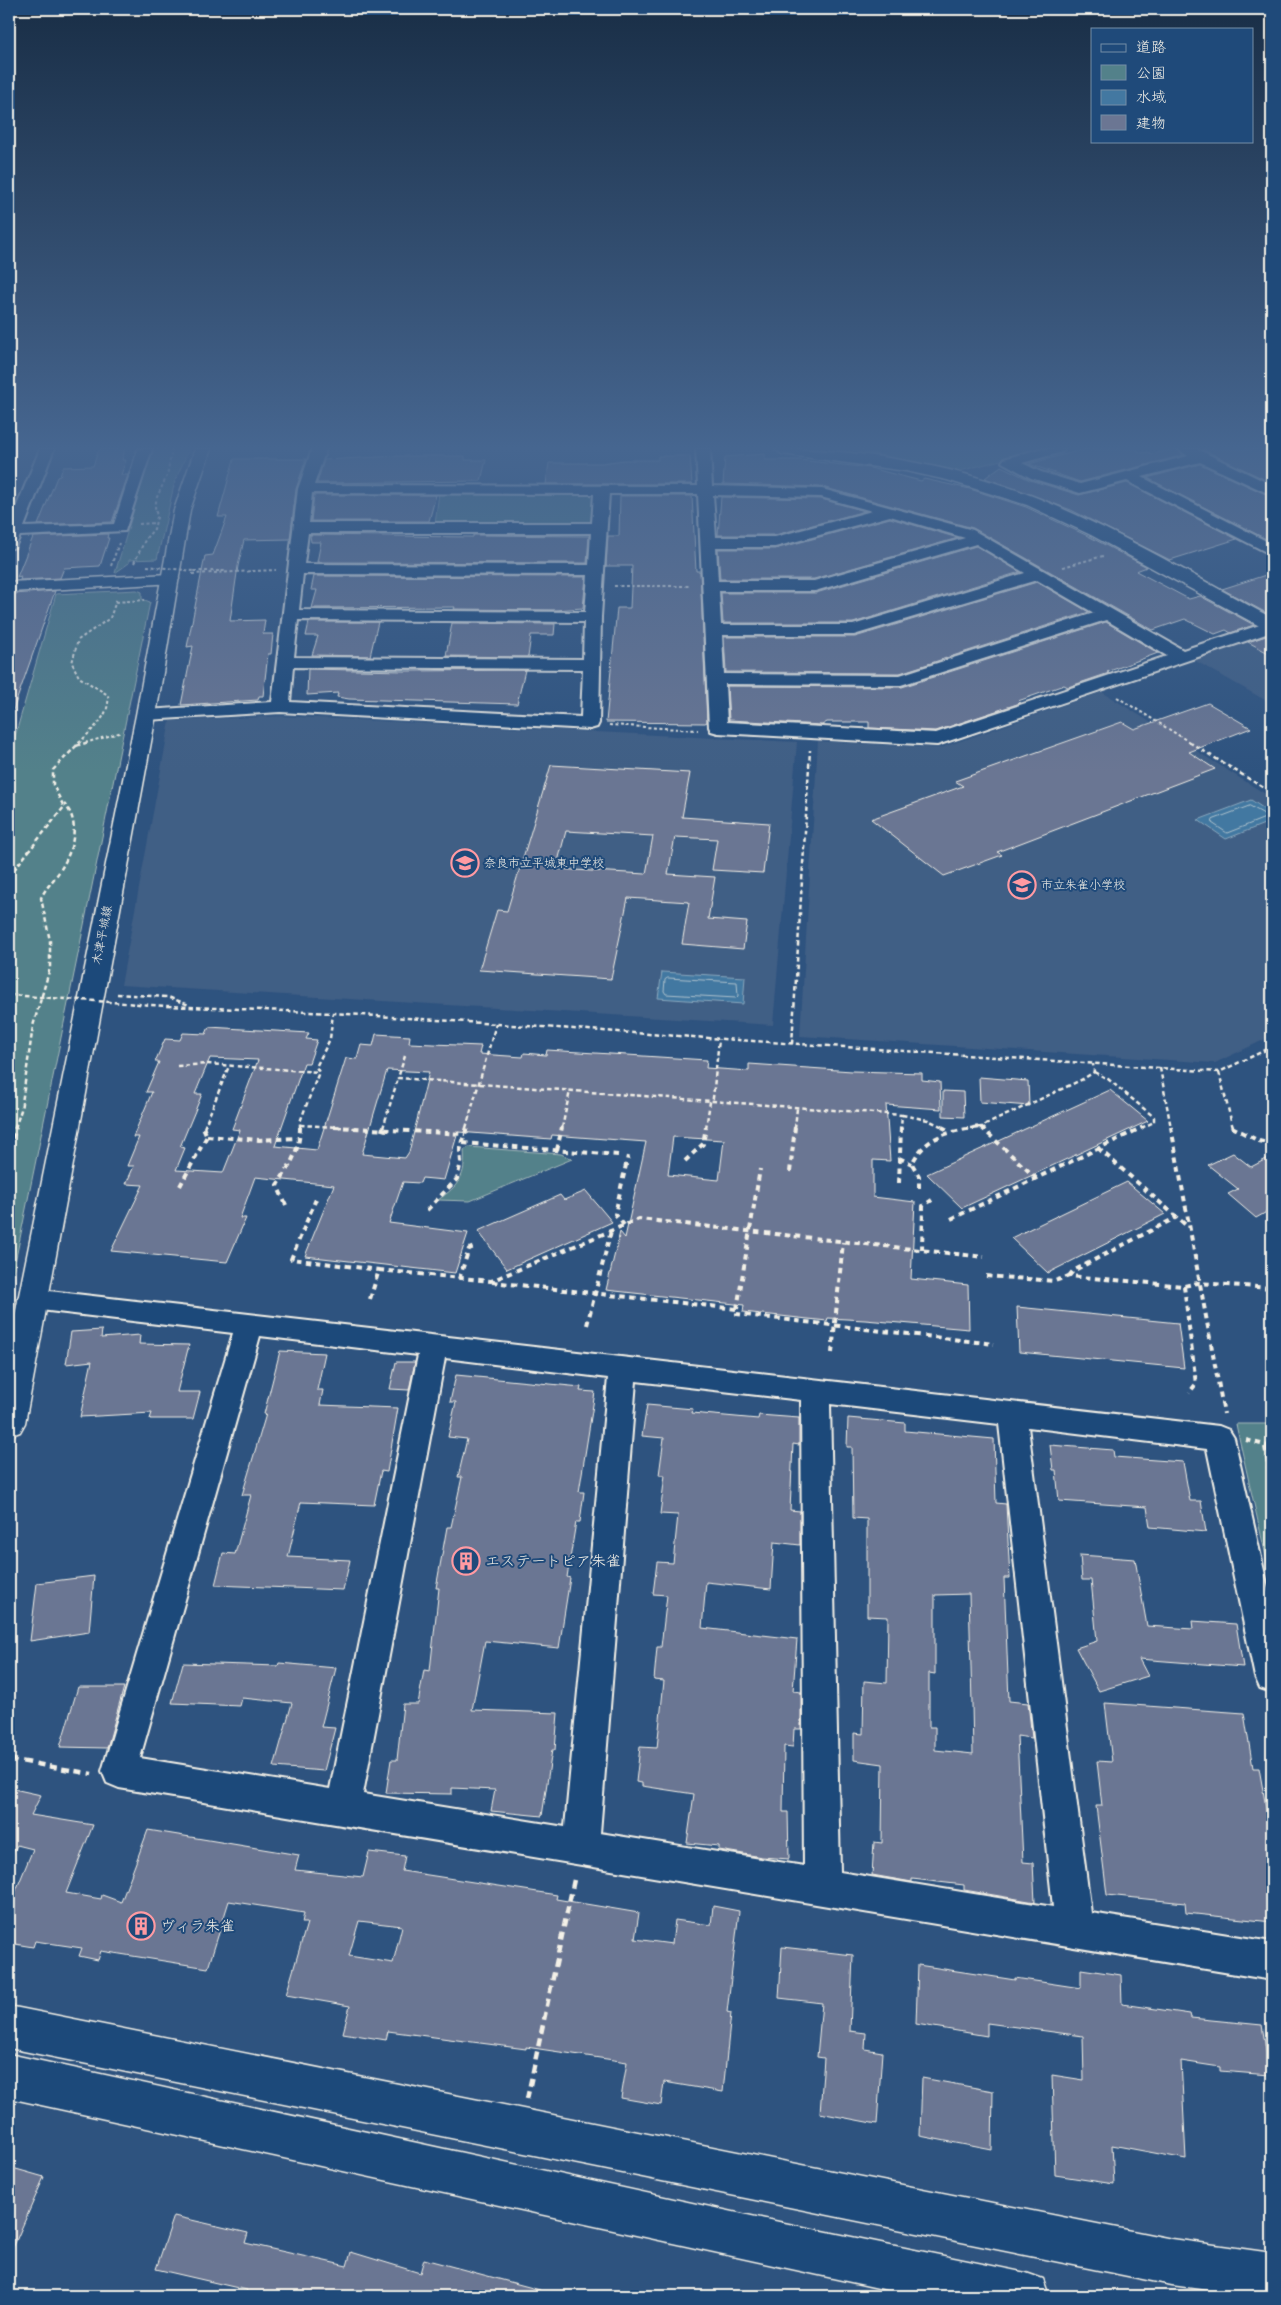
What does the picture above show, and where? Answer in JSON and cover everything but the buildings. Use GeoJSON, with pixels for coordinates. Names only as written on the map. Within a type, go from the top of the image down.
{"type":"FeatureCollection","features":[{"type":"Feature","properties":{"kind":"street","name":"木津平城線"},"geometry":{"type":"LineString","coordinates":[[9,1423],[146,715],[179,577],[180,557]]}},
{"type":"Feature","properties":{"kind":"street"},"geometry":{"type":"LineString","coordinates":[[280,707],[298,557]]}},
{"type":"Feature","properties":{"kind":"street"},"geometry":{"type":"LineString","coordinates":[[146,715],[280,707],[590,723],[598,557]]}},
{"type":"Feature","properties":{"kind":"street"},"geometry":{"type":"LineString","coordinates":[[708,557],[718,727],[937,739],[1272,625]]}},
{"type":"Feature","properties":{"kind":"street"},"geometry":{"type":"LineString","coordinates":[[710,586],[814,586],[917,557]]}},
{"type":"Feature","properties":{"kind":"street"},"geometry":{"type":"LineString","coordinates":[[1009,557],[1180,656]]}},
{"type":"Feature","properties":{"kind":"street"},"geometry":{"type":"LineString","coordinates":[[1145,557],[1272,625]]}},
{"type":"Feature","properties":{"kind":"street"},"geometry":{"type":"LineString","coordinates":[[296,569],[597,578]]}},
{"type":"Feature","properties":{"kind":"street"},"geometry":{"type":"LineString","coordinates":[[712,630],[854,630],[1039,574]]}},
{"type":"Feature","properties":{"kind":"street"},"geometry":{"type":"LineString","coordinates":[[9,587],[179,577]]}},
{"type":"Feature","properties":{"kind":"street"},"geometry":{"type":"LineString","coordinates":[[716,679],[901,680],[1108,614]]}},
{"type":"Feature","properties":{"kind":"street"},"geometry":{"type":"LineString","coordinates":[[292,615],[594,617]]}},
{"type":"Feature","properties":{"kind":"street"},"geometry":{"type":"LineString","coordinates":[[286,662],[593,664]]}},
{"type":"Feature","properties":{"kind":"street"},"geometry":{"type":"LineString","coordinates":[[32,1299],[1012,1412],[1219,1438],[1272,1677]]}},
{"type":"Feature","properties":{"kind":"street"},"geometry":{"type":"LineString","coordinates":[[250,1323],[119,1772],[1272,1961]]}},
{"type":"Feature","properties":{"kind":"street"},"geometry":{"type":"LineString","coordinates":[[343,1808],[434,1345]]}},
{"type":"Feature","properties":{"kind":"street"},"geometry":{"type":"LineString","coordinates":[[581,1847],[623,1367]]}},
{"type":"Feature","properties":{"kind":"street"},"geometry":{"type":"LineString","coordinates":[[815,1389],[822,1887]]}},
{"type":"Feature","properties":{"kind":"street"},"geometry":{"type":"LineString","coordinates":[[1012,1412],[1074,1928]]}},
{"type":"Feature","properties":{"kind":"street"},"geometry":{"type":"LineString","coordinates":[[9,2027],[792,2188],[1172,2262],[1272,2276]]}},
{"type":"Feature","properties":{"kind":"street"},"geometry":{"type":"LineString","coordinates":[[9,2076],[779,2245],[1026,2296]]}},
{"type":"Feature","properties":{"kind":"path"},"geometry":{"type":"LineString","coordinates":[[111,567],[114,557]]}},
{"type":"Feature","properties":{"kind":"path"},"geometry":{"type":"LineString","coordinates":[[131,565],[136,561],[137,557]]}},
{"type":"Feature","properties":{"kind":"path"},"geometry":{"type":"LineString","coordinates":[[1039,574],[1100,557]]}},
{"type":"Feature","properties":{"kind":"path"},"geometry":{"type":"LineString","coordinates":[[146,566],[222,572]]}},
{"type":"Feature","properties":{"kind":"path"},"geometry":{"type":"LineString","coordinates":[[179,577],[222,572],[296,569]]}},
{"type":"Feature","properties":{"kind":"path"},"geometry":{"type":"LineString","coordinates":[[597,578],[710,586]]}},
{"type":"Feature","properties":{"kind":"path"},"geometry":{"type":"LineString","coordinates":[[9,1148],[21,1110],[26,1067],[34,1026],[50,968],[50,941],[42,898],[70,849],[75,822],[70,810],[54,789],[51,777],[56,766],[106,714],[109,700],[104,691],[79,677],[73,669],[73,659],[78,640],[110,618],[118,595]]}},
{"type":"Feature","properties":{"kind":"path"},"geometry":{"type":"LineString","coordinates":[[116,602],[151,599]]}},
{"type":"Feature","properties":{"kind":"path"},"geometry":{"type":"LineString","coordinates":[[1098,685],[1272,793]]}},
{"type":"Feature","properties":{"kind":"path"},"geometry":{"type":"LineString","coordinates":[[590,723],[706,730],[718,727]]}},
{"type":"Feature","properties":{"kind":"path"},"geometry":{"type":"LineString","coordinates":[[76,746],[114,732],[127,732]]}},
{"type":"Feature","properties":{"kind":"path"},"geometry":{"type":"LineString","coordinates":[[792,1044],[811,733]]}},
{"type":"Feature","properties":{"kind":"path"},"geometry":{"type":"LineString","coordinates":[[9,876],[64,808],[64,804]]}},
{"type":"Feature","properties":{"kind":"path"},"geometry":{"type":"LineString","coordinates":[[114,994],[168,997],[192,1006]]}},
{"type":"Feature","properties":{"kind":"path"},"geometry":{"type":"LineString","coordinates":[[9,995],[167,1006],[333,1013],[1219,1072],[1272,1047]]}},
{"type":"Feature","properties":{"kind":"path"},"geometry":{"type":"LineString","coordinates":[[286,1204],[277,1184],[287,1167],[292,1163],[300,1141],[298,1138],[300,1125],[319,1072],[316,1067],[323,1056],[332,1030],[331,1018],[333,1013]]}},
{"type":"Feature","properties":{"kind":"path"},"geometry":{"type":"LineString","coordinates":[[427,1210],[459,1179],[462,1170],[460,1152],[481,1084],[496,1024]]}},
{"type":"Feature","properties":{"kind":"path"},"geometry":{"type":"LineString","coordinates":[[685,1161],[703,1144],[710,1102],[713,1098],[719,1039]]}},
{"type":"Feature","properties":{"kind":"path"},"geometry":{"type":"LineString","coordinates":[[382,1132],[405,1056]]}},
{"type":"Feature","properties":{"kind":"path"},"geometry":{"type":"LineString","coordinates":[[1093,1064],[1094,1072]]}},
{"type":"Feature","properties":{"kind":"path"},"geometry":{"type":"LineString","coordinates":[[176,1066],[229,1066],[319,1072]]}},
{"type":"Feature","properties":{"kind":"path"},"geometry":{"type":"LineString","coordinates":[[207,1136],[203,1127],[229,1066]]}},
{"type":"Feature","properties":{"kind":"path"},"geometry":{"type":"LineString","coordinates":[[1160,1068],[1198,1283],[1224,1415]]}},
{"type":"Feature","properties":{"kind":"path"},"geometry":{"type":"LineString","coordinates":[[912,1164],[916,1155],[925,1144],[950,1131],[980,1127],[1083,1080],[1094,1072]]}},
{"type":"Feature","properties":{"kind":"path"},"geometry":{"type":"LineString","coordinates":[[951,1218],[1154,1122],[1154,1117],[1108,1079],[1094,1072]]}},
{"type":"Feature","properties":{"kind":"path"},"geometry":{"type":"LineString","coordinates":[[1219,1072],[1232,1128],[1259,1141],[1272,1144]]}},
{"type":"Feature","properties":{"kind":"path"},"geometry":{"type":"LineString","coordinates":[[398,1078],[902,1115],[928,1120],[950,1131]]}},
{"type":"Feature","properties":{"kind":"path"},"geometry":{"type":"LineString","coordinates":[[557,1150],[570,1091]]}},
{"type":"Feature","properties":{"kind":"path"},"geometry":{"type":"LineString","coordinates":[[790,1172],[797,1108]]}},
{"type":"Feature","properties":{"kind":"path"},"geometry":{"type":"LineString","coordinates":[[899,1183],[902,1115]]}},
{"type":"Feature","properties":{"kind":"path"},"geometry":{"type":"LineString","coordinates":[[300,1125],[382,1132],[397,1129],[465,1134]]}},
{"type":"Feature","properties":{"kind":"path"},"geometry":{"type":"LineString","coordinates":[[980,1127],[1036,1178]]}},
{"type":"Feature","properties":{"kind":"path"},"geometry":{"type":"LineString","coordinates":[[207,1136],[259,1140],[298,1138]]}},
{"type":"Feature","properties":{"kind":"path"},"geometry":{"type":"LineString","coordinates":[[180,1186],[207,1136]]}},
{"type":"Feature","properties":{"kind":"path"},"geometry":{"type":"LineString","coordinates":[[463,1142],[618,1154]]}},
{"type":"Feature","properties":{"kind":"path"},"geometry":{"type":"LineString","coordinates":[[1098,1148],[1188,1227]]}},
{"type":"Feature","properties":{"kind":"path"},"geometry":{"type":"LineString","coordinates":[[624,1225],[615,1214],[628,1156]]}},
{"type":"Feature","properties":{"kind":"path"},"geometry":{"type":"LineString","coordinates":[[899,1158],[912,1164],[919,1176],[919,1188]]}},
{"type":"Feature","properties":{"kind":"path"},"geometry":{"type":"LineString","coordinates":[[760,1169],[736,1309],[737,1314],[994,1344]]}},
{"type":"Feature","properties":{"kind":"path"},"geometry":{"type":"LineString","coordinates":[[316,1198],[291,1259],[736,1309]]}},
{"type":"Feature","properties":{"kind":"path"},"geometry":{"type":"LineString","coordinates":[[922,1250],[923,1206],[932,1200]]}},
{"type":"Feature","properties":{"kind":"path"},"geometry":{"type":"LineString","coordinates":[[1069,1276],[1073,1270],[1177,1217]]}},
{"type":"Feature","properties":{"kind":"path"},"geometry":{"type":"LineString","coordinates":[[491,1282],[638,1219],[984,1257]]}},
{"type":"Feature","properties":{"kind":"path"},"geometry":{"type":"LineString","coordinates":[[587,1325],[611,1231]]}},
{"type":"Feature","properties":{"kind":"path"},"geometry":{"type":"LineString","coordinates":[[832,1353],[843,1242]]}},
{"type":"Feature","properties":{"kind":"path"},"geometry":{"type":"LineString","coordinates":[[459,1279],[469,1249],[474,1247]]}},
{"type":"Feature","properties":{"kind":"path"},"geometry":{"type":"LineString","coordinates":[[370,1300],[379,1270]]}},
{"type":"Feature","properties":{"kind":"path"},"geometry":{"type":"LineString","coordinates":[[986,1276],[1055,1281],[1069,1276],[1184,1286],[1198,1283],[1272,1288]]}},
{"type":"Feature","properties":{"kind":"path"},"geometry":{"type":"LineString","coordinates":[[1184,1286],[1196,1384],[1189,1393]]}},
{"type":"Feature","properties":{"kind":"path"},"geometry":{"type":"LineString","coordinates":[[1265,1447],[1272,1487]]}},
{"type":"Feature","properties":{"kind":"path"},"geometry":{"type":"LineString","coordinates":[[9,1759],[100,1775],[119,1772]]}},
{"type":"Feature","properties":{"kind":"path"},"geometry":{"type":"LineString","coordinates":[[527,2099],[581,1847]]}},
{"type":"Feature","properties":{"kind":"shaded area"},"geometry":{"type":"Polygon","coordinates":[[[1262,637],[1272,638],[1272,704],[1194,660],[1262,637]]]}},
{"type":"Feature","properties":{"kind":"shaded area","name":"市立朱雀小学校"},"geometry":{"type":"Polygon","coordinates":[[[1102,692],[1272,798],[1272,1036],[1215,1063],[800,1036],[818,741],[940,748],[1102,692]]]}},
{"type":"Feature","properties":{"kind":"shaded area","name":"奈良市立平城東中学校"},"geometry":{"type":"Polygon","coordinates":[[[280,716],[797,742],[773,1025],[121,985],[170,721],[280,716]]]}},
{"type":"Feature","properties":{"kind":"green space"},"geometry":{"type":"Polygon","coordinates":[[[120,557],[158,557],[157,559],[129,560],[129,563],[115,573],[120,557]]]}},
{"type":"Feature","properties":{"kind":"green space"},"geometry":{"type":"Polygon","coordinates":[[[137,590],[142,592],[142,599],[150,602],[9,1292],[9,757],[56,594],[137,590]]]}},
{"type":"Feature","properties":{"kind":"green space"},"geometry":{"type":"Polygon","coordinates":[[[469,1147],[561,1154],[572,1159],[470,1201],[438,1200],[460,1180],[464,1167],[464,1150],[469,1147]]]}},
{"type":"Feature","properties":{"kind":"green space"},"geometry":{"type":"Polygon","coordinates":[[[1236,1424],[1272,1424],[1272,1583],[1237,1429],[1236,1424]]]}},
{"type":"Feature","properties":{"kind":"water"},"geometry":{"type":"Polygon","coordinates":[[[1251,800],[1272,814],[1272,821],[1226,839],[1198,820],[1251,800]]]}},
{"type":"Feature","properties":{"kind":"water"},"geometry":{"type":"Polygon","coordinates":[[[662,972],[745,977],[743,1004],[658,998],[662,972]]]}},
{"type":"Feature","properties":{"kind":"place","name":"奈良市立平城東中学校"},"geometry":{"type":"Point","coordinates":[465,863]}},
{"type":"Feature","properties":{"kind":"place","name":"市立朱雀小学校"},"geometry":{"type":"Point","coordinates":[1022,885]}},
{"type":"Feature","properties":{"kind":"place","name":"エステートピア朱雀"},"geometry":{"type":"Point","coordinates":[466,1561]}},
{"type":"Feature","properties":{"kind":"place","name":"ヴィラ朱雀"},"geometry":{"type":"Point","coordinates":[141,1926]}}]}
